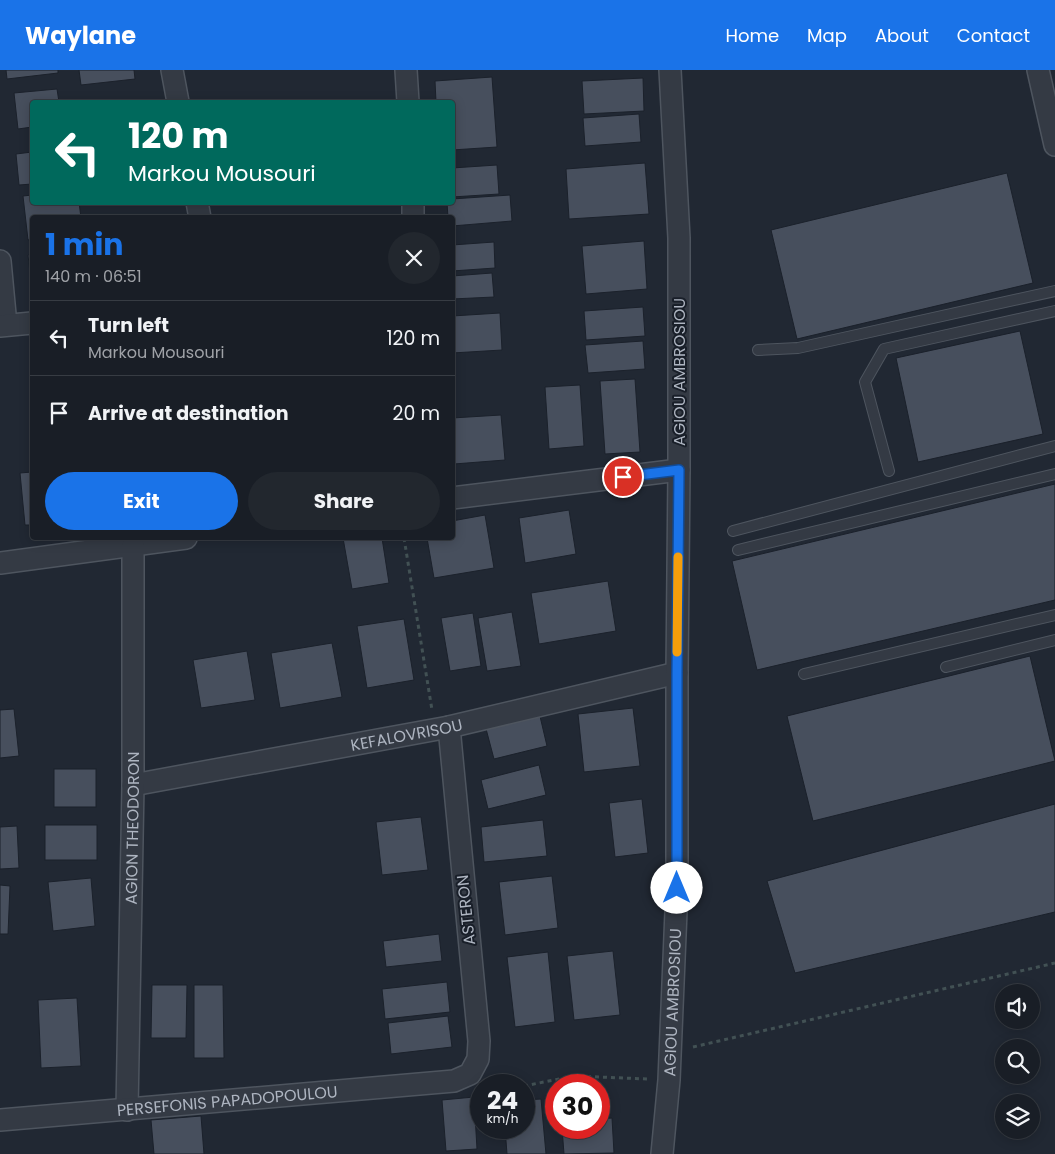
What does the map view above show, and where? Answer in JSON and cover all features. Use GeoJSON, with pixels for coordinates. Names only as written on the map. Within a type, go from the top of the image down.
{"type":"FeatureCollection","features":[{"type":"Feature","properties":{"kind":"street"},"geometry":{"type":"LineString","coordinates":[[172,70],[178,100]]}},
{"type":"Feature","properties":{"kind":"street"},"geometry":{"type":"LineString","coordinates":[[406,70],[408,100]]}},
{"type":"Feature","properties":{"kind":"street","name":"AGIOU AMBROSIOU"},"geometry":{"type":"LineString","coordinates":[[662,1154],[669,1080],[677,888],[678,238],[670,70]]}},
{"type":"Feature","properties":{"kind":"street"},"geometry":{"type":"LineString","coordinates":[[1038,70],[1055,145]]}},
{"type":"Feature","properties":{"kind":"street"},"geometry":{"type":"LineString","coordinates":[[0,261],[3,326],[30,323]]}},
{"type":"Feature","properties":{"kind":"street"},"geometry":{"type":"LineString","coordinates":[[455,498],[679,470]]}},
{"type":"Feature","properties":{"kind":"street"},"geometry":{"type":"LineString","coordinates":[[0,564],[173,540]]}},
{"type":"Feature","properties":{"kind":"street","name":"AGION THEODORON"},"geometry":{"type":"LineString","coordinates":[[127,1110],[133,785],[134,546]]}},
{"type":"Feature","properties":{"kind":"street","name":"KEFALOVRISOU"},"geometry":{"type":"LineString","coordinates":[[133,785],[442,729],[677,673]]}},
{"type":"Feature","properties":{"kind":"street","name":"ASTERON"},"geometry":{"type":"LineString","coordinates":[[442,729],[479,1041],[478,1059],[470,1074],[454,1080]]}},
{"type":"Feature","properties":{"kind":"street","name":"PERSEFONIS PAPADOPOULOU"},"geometry":{"type":"LineString","coordinates":[[0,1120],[454,1080]]}},
{"type":"Feature","properties":{"kind":"lane"},"geometry":{"type":"LineString","coordinates":[[758,350],[798,348],[1055,291]]}},
{"type":"Feature","properties":{"kind":"lane"},"geometry":{"type":"LineString","coordinates":[[889,471],[865,382],[884,349],[1055,311]]}},
{"type":"Feature","properties":{"kind":"lane"},"geometry":{"type":"LineString","coordinates":[[733,531],[1055,446]]}},
{"type":"Feature","properties":{"kind":"lane"},"geometry":{"type":"LineString","coordinates":[[738,550],[1055,474]]}},
{"type":"Feature","properties":{"kind":"lane"},"geometry":{"type":"LineString","coordinates":[[804,674],[1055,615]]}},
{"type":"Feature","properties":{"kind":"lane"},"geometry":{"type":"LineString","coordinates":[[946,668],[1055,640]]}},
{"type":"Feature","properties":{"kind":"path"},"geometry":{"type":"LineString","coordinates":[[404,540],[442,729]]}},
{"type":"Feature","properties":{"kind":"path"},"geometry":{"type":"LineString","coordinates":[[670,1052],[1055,963]]}},
{"type":"Feature","properties":{"kind":"path"},"geometry":{"type":"LineString","coordinates":[[535,1084],[574,1076],[669,1080]]}},
{"type":"Feature","properties":{"kind":"building"},"geometry":{"type":"Polygon","coordinates":[[[6,70],[58,70],[58,73],[7,79],[6,70]]]}},
{"type":"Feature","properties":{"kind":"building"},"geometry":{"type":"Polygon","coordinates":[[[79,70],[134,70],[135,79],[81,85],[79,70]]]}},
{"type":"Feature","properties":{"kind":"building"},"geometry":{"type":"Polygon","coordinates":[[[492,77],[497,147],[455,150],[455,100],[436,100],[435,81],[492,77]]]}},
{"type":"Feature","properties":{"kind":"building"},"geometry":{"type":"Polygon","coordinates":[[[643,78],[644,111],[584,114],[582,81],[643,78]]]}},
{"type":"Feature","properties":{"kind":"building"},"geometry":{"type":"Polygon","coordinates":[[[57,89],[59,100],[30,100],[30,127],[18,129],[14,93],[57,89]]]}},
{"type":"Feature","properties":{"kind":"building"},"geometry":{"type":"Polygon","coordinates":[[[639,114],[641,142],[585,146],[583,118],[639,114]]]}},
{"type":"Feature","properties":{"kind":"building"},"geometry":{"type":"Polygon","coordinates":[[[30,152],[30,184],[19,185],[16,154],[30,152]]]}},
{"type":"Feature","properties":{"kind":"building"},"geometry":{"type":"Polygon","coordinates":[[[645,163],[649,214],[569,219],[566,169],[645,163]]]}},
{"type":"Feature","properties":{"kind":"building"},"geometry":{"type":"Polygon","coordinates":[[[497,165],[499,194],[455,197],[455,168],[497,165]]]}},
{"type":"Feature","properties":{"kind":"building"},"geometry":{"type":"Polygon","coordinates":[[[1007,173],[1033,283],[797,339],[771,230],[1007,173]]]}},
{"type":"Feature","properties":{"kind":"building"},"geometry":{"type":"Polygon","coordinates":[[[30,195],[30,205],[79,205],[81,215],[30,215],[30,240],[28,240],[23,196],[30,195]]]}},
{"type":"Feature","properties":{"kind":"building"},"geometry":{"type":"Polygon","coordinates":[[[510,195],[512,221],[455,226],[455,215],[448,215],[447,205],[455,205],[455,199],[510,195]]]}},
{"type":"Feature","properties":{"kind":"building"},"geometry":{"type":"Polygon","coordinates":[[[644,241],[647,289],[586,294],[582,246],[644,241]]]}},
{"type":"Feature","properties":{"kind":"building"},"geometry":{"type":"Polygon","coordinates":[[[494,242],[495,268],[455,271],[455,245],[494,242]]]}},
{"type":"Feature","properties":{"kind":"building"},"geometry":{"type":"Polygon","coordinates":[[[30,254],[30,272],[28,255],[30,254]]]}},
{"type":"Feature","properties":{"kind":"building"},"geometry":{"type":"Polygon","coordinates":[[[492,273],[494,297],[455,299],[455,276],[492,273]]]}},
{"type":"Feature","properties":{"kind":"building"},"geometry":{"type":"Polygon","coordinates":[[[643,307],[645,336],[586,340],[584,311],[643,307]]]}},
{"type":"Feature","properties":{"kind":"building"},"geometry":{"type":"Polygon","coordinates":[[[500,313],[502,350],[455,353],[455,316],[500,313]]]}},
{"type":"Feature","properties":{"kind":"building"},"geometry":{"type":"Polygon","coordinates":[[[1020,331],[1043,434],[918,462],[896,358],[1020,331]]]}},
{"type":"Feature","properties":{"kind":"building"},"geometry":{"type":"Polygon","coordinates":[[[643,341],[645,369],[588,373],[585,345],[643,341]]]}},
{"type":"Feature","properties":{"kind":"building"},"geometry":{"type":"Polygon","coordinates":[[[635,379],[640,452],[605,454],[600,381],[635,379]]]}},
{"type":"Feature","properties":{"kind":"building"},"geometry":{"type":"Polygon","coordinates":[[[580,385],[584,446],[549,449],[545,387],[580,385]]]}},
{"type":"Feature","properties":{"kind":"building"},"geometry":{"type":"Polygon","coordinates":[[[501,415],[505,460],[455,464],[455,418],[501,415]]]}},
{"type":"Feature","properties":{"kind":"building"},"geometry":{"type":"Polygon","coordinates":[[[30,472],[30,525],[25,525],[20,473],[30,472]]]}},
{"type":"Feature","properties":{"kind":"building"},"geometry":{"type":"Polygon","coordinates":[[[1055,484],[1055,600],[757,670],[732,561],[1055,484]]]}},
{"type":"Feature","properties":{"kind":"building"},"geometry":{"type":"Polygon","coordinates":[[[569,510],[576,554],[525,563],[519,518],[569,510]]]}},
{"type":"Feature","properties":{"kind":"building"},"geometry":{"type":"Polygon","coordinates":[[[485,515],[494,568],[434,578],[427,540],[455,540],[455,520],[485,515]]]}},
{"type":"Feature","properties":{"kind":"building"},"geometry":{"type":"Polygon","coordinates":[[[343,540],[382,540],[389,583],[352,589],[343,540]]]}},
{"type":"Feature","properties":{"kind":"building"},"geometry":{"type":"Polygon","coordinates":[[[608,581],[616,631],[539,644],[531,593],[608,581]]]}},
{"type":"Feature","properties":{"kind":"building"},"geometry":{"type":"Polygon","coordinates":[[[512,612],[521,666],[487,671],[478,618],[512,612]]]}},
{"type":"Feature","properties":{"kind":"building"},"geometry":{"type":"Polygon","coordinates":[[[473,613],[481,666],[450,671],[441,618],[473,613]]]}},
{"type":"Feature","properties":{"kind":"building"},"geometry":{"type":"Polygon","coordinates":[[[404,619],[414,680],[367,688],[357,626],[404,619]]]}},
{"type":"Feature","properties":{"kind":"building"},"geometry":{"type":"Polygon","coordinates":[[[332,643],[342,697],[280,708],[271,653],[332,643]]]}},
{"type":"Feature","properties":{"kind":"building"},"geometry":{"type":"Polygon","coordinates":[[[247,651],[255,700],[201,708],[193,660],[247,651]]]}},
{"type":"Feature","properties":{"kind":"building"},"geometry":{"type":"Polygon","coordinates":[[[1030,656],[1055,761],[813,821],[787,716],[1030,656]]]}},
{"type":"Feature","properties":{"kind":"building"},"geometry":{"type":"Polygon","coordinates":[[[633,708],[640,766],[584,772],[578,714],[633,708]]]}},
{"type":"Feature","properties":{"kind":"building"},"geometry":{"type":"Polygon","coordinates":[[[14,709],[19,756],[0,758],[0,710],[14,709]]]}},
{"type":"Feature","properties":{"kind":"building"},"geometry":{"type":"Polygon","coordinates":[[[539,712],[547,746],[494,759],[485,725],[539,712]]]}},
{"type":"Feature","properties":{"kind":"building"},"geometry":{"type":"Polygon","coordinates":[[[539,765],[546,795],[488,809],[481,780],[539,765]]]}},
{"type":"Feature","properties":{"kind":"building"},"geometry":{"type":"Polygon","coordinates":[[[54,769],[96,769],[96,807],[54,807],[54,769]]]}},
{"type":"Feature","properties":{"kind":"building"},"geometry":{"type":"Polygon","coordinates":[[[642,799],[648,853],[615,857],[609,803],[642,799]]]}},
{"type":"Feature","properties":{"kind":"building"},"geometry":{"type":"Polygon","coordinates":[[[1055,804],[1055,912],[795,973],[767,881],[1055,804]]]}},
{"type":"Feature","properties":{"kind":"building"},"geometry":{"type":"Polygon","coordinates":[[[421,817],[428,870],[382,875],[376,822],[421,817]]]}},
{"type":"Feature","properties":{"kind":"building"},"geometry":{"type":"Polygon","coordinates":[[[543,820],[547,856],[484,862],[481,827],[543,820]]]}},
{"type":"Feature","properties":{"kind":"building"},"geometry":{"type":"Polygon","coordinates":[[[45,825],[97,825],[97,860],[45,860],[45,825]]]}},
{"type":"Feature","properties":{"kind":"building"},"geometry":{"type":"Polygon","coordinates":[[[17,826],[19,868],[0,869],[0,827],[17,826]]]}},
{"type":"Feature","properties":{"kind":"building"},"geometry":{"type":"Polygon","coordinates":[[[552,876],[558,928],[505,935],[499,882],[552,876]]]}},
{"type":"Feature","properties":{"kind":"building"},"geometry":{"type":"Polygon","coordinates":[[[91,878],[95,926],[53,931],[48,882],[91,878]]]}},
{"type":"Feature","properties":{"kind":"building"},"geometry":{"type":"Polygon","coordinates":[[[0,885],[10,886],[8,934],[0,934],[0,885]]]}},
{"type":"Feature","properties":{"kind":"building"},"geometry":{"type":"Polygon","coordinates":[[[439,934],[442,961],[386,967],[383,941],[439,934]]]}},
{"type":"Feature","properties":{"kind":"building"},"geometry":{"type":"Polygon","coordinates":[[[613,951],[620,1015],[574,1020],[567,956],[613,951]]]}},
{"type":"Feature","properties":{"kind":"building"},"geometry":{"type":"Polygon","coordinates":[[[548,952],[555,1022],[515,1027],[507,957],[548,952]]]}},
{"type":"Feature","properties":{"kind":"building"},"geometry":{"type":"Polygon","coordinates":[[[447,982],[450,1012],[385,1019],[382,989],[447,982]]]}},
{"type":"Feature","properties":{"kind":"building"},"geometry":{"type":"Polygon","coordinates":[[[152,985],[187,985],[186,1038],[151,1038],[152,985]]]}},
{"type":"Feature","properties":{"kind":"building"},"geometry":{"type":"Polygon","coordinates":[[[194,985],[223,985],[224,1058],[194,1058],[194,985]]]}},
{"type":"Feature","properties":{"kind":"building"},"geometry":{"type":"Polygon","coordinates":[[[77,998],[81,1066],[41,1068],[38,1000],[77,998]]]}},
{"type":"Feature","properties":{"kind":"building"},"geometry":{"type":"Polygon","coordinates":[[[448,1016],[452,1047],[391,1054],[388,1023],[448,1016]]]}},
{"type":"Feature","properties":{"kind":"building"},"geometry":{"type":"Polygon","coordinates":[[[470,1097],[470,1139],[476,1139],[477,1149],[446,1151],[442,1100],[470,1097]]]}},
{"type":"Feature","properties":{"kind":"building"},"geometry":{"type":"Polygon","coordinates":[[[535,1099],[541,1099],[546,1154],[507,1154],[506,1139],[535,1139],[535,1099]]]}},
{"type":"Feature","properties":{"kind":"building"},"geometry":{"type":"Polygon","coordinates":[[[201,1116],[204,1154],[154,1154],[151,1120],[201,1116]]]}},
{"type":"Feature","properties":{"kind":"building"},"geometry":{"type":"Polygon","coordinates":[[[610,1118],[612,1118],[614,1153],[564,1154],[563,1139],[610,1139],[610,1118]]]}},
{"type":"Feature","properties":{"kind":"slow traffic"},"geometry":{"type":"LineString","coordinates":[[677,652],[678,557]]}},
{"type":"Feature","properties":{"kind":"route"},"geometry":{"type":"LineString","coordinates":[[623,477],[679,470],[677,888]]}}]}
